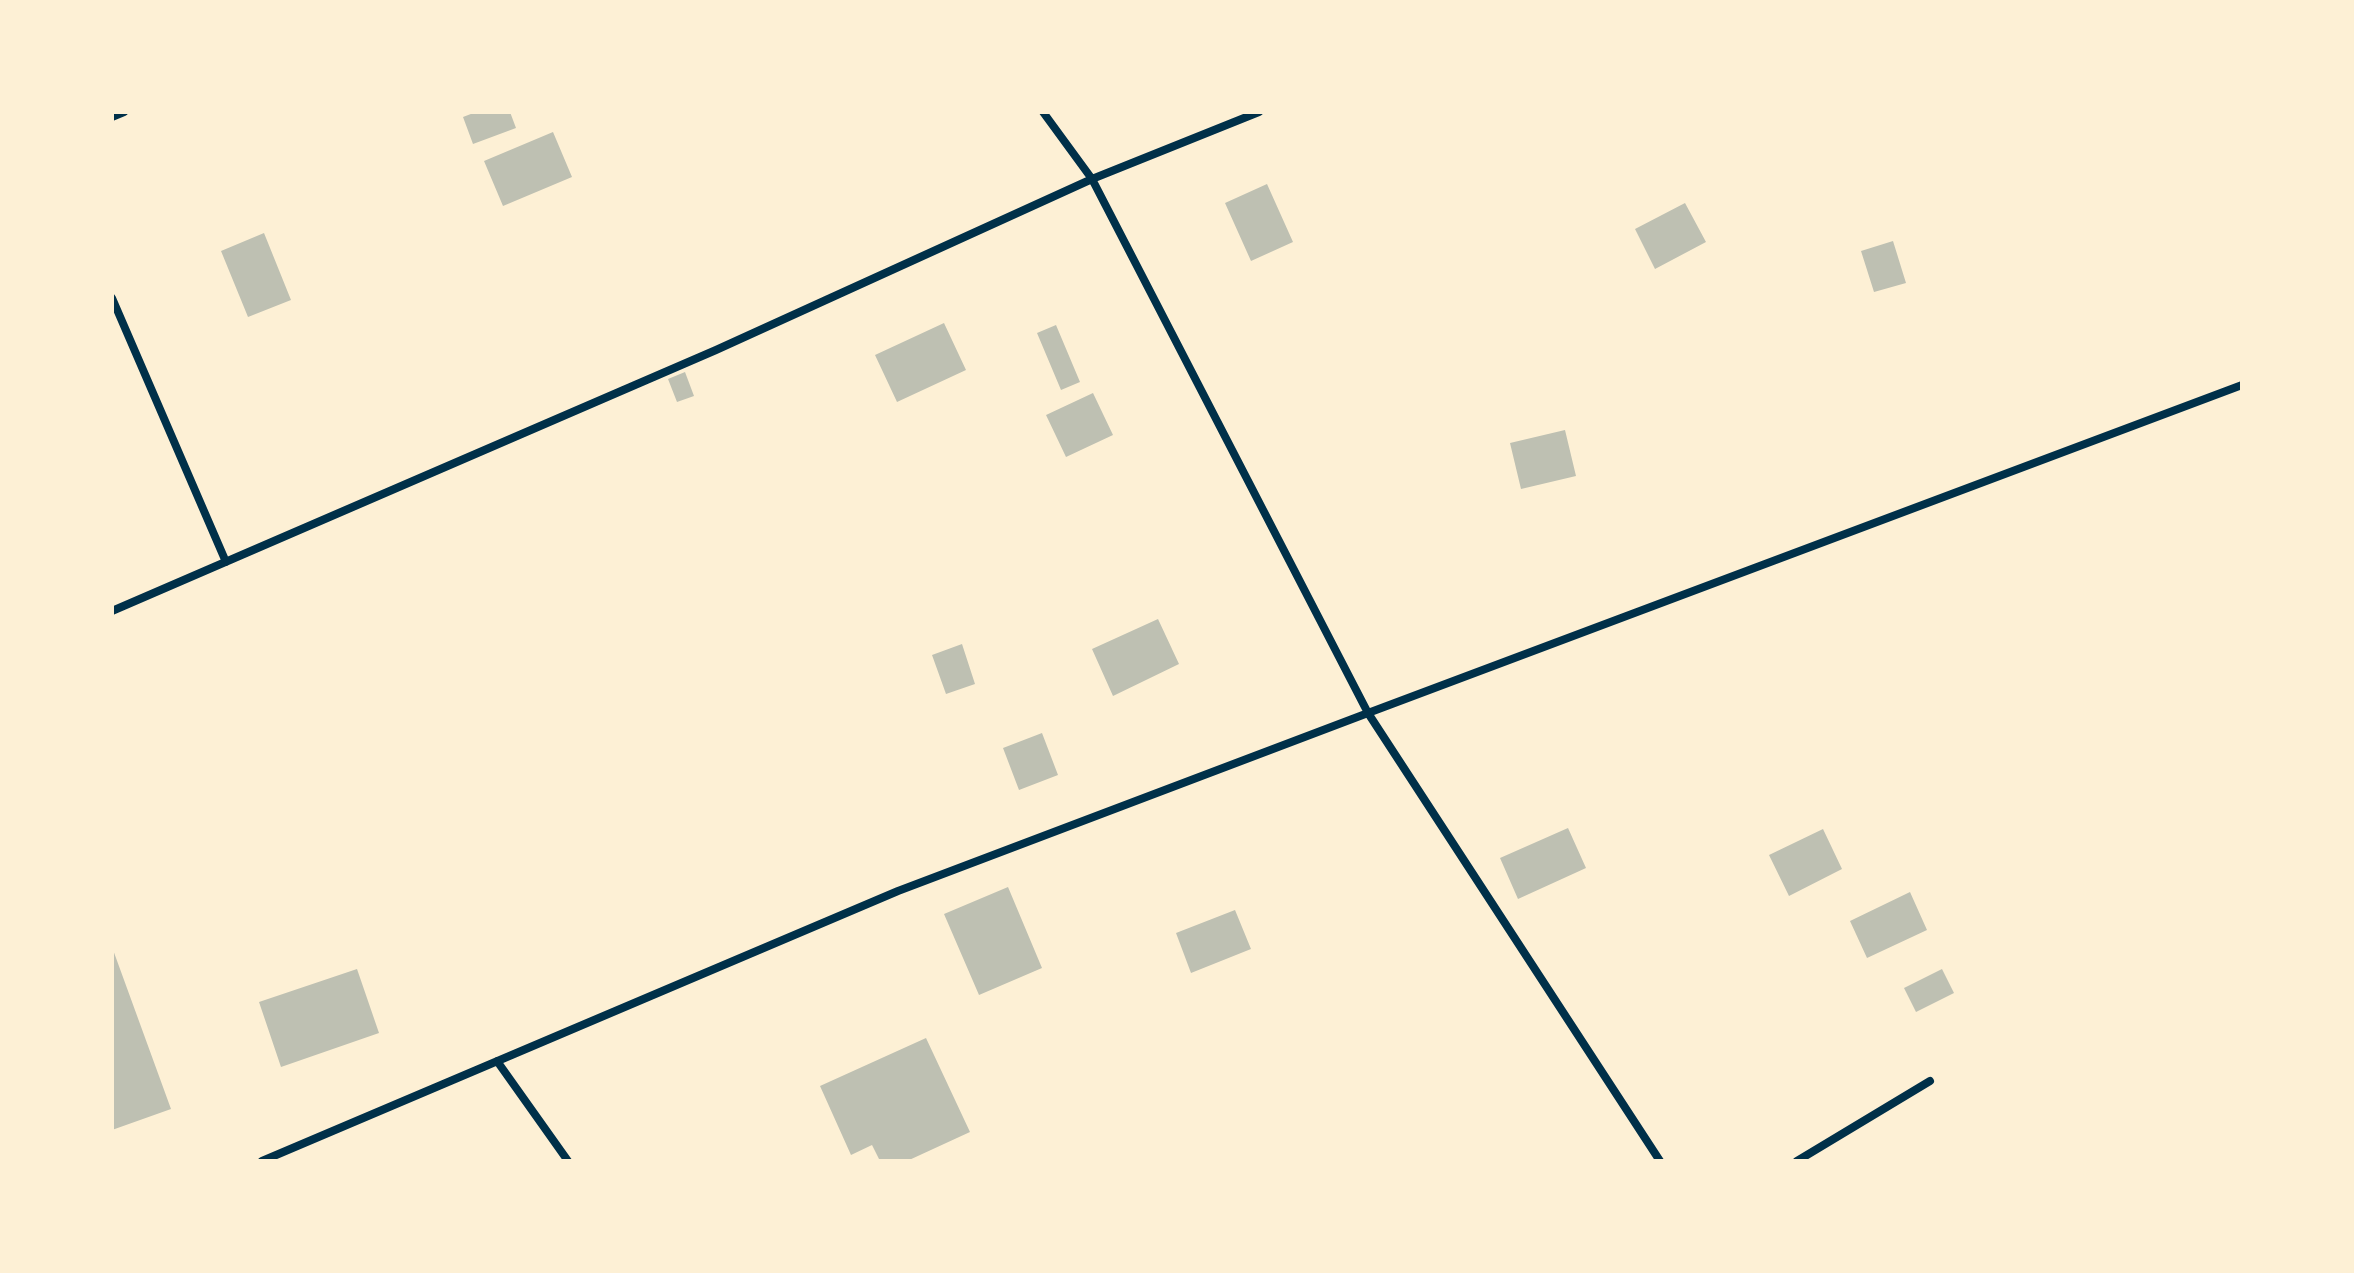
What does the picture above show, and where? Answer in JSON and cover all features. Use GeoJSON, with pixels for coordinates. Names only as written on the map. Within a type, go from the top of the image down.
{"type":"FeatureCollection","features":[{"type":"Feature","properties":{"kind":"street"},"geometry":{"type":"LineString","coordinates":[[112,117],[124,112]]}},
{"type":"Feature","properties":{"kind":"street"},"geometry":{"type":"LineString","coordinates":[[1043,112],[1092,179],[1368,713],[1660,1161]]}},
{"type":"Feature","properties":{"kind":"street"},"geometry":{"type":"LineString","coordinates":[[112,611],[701,356],[1092,179],[1259,112]]}},
{"type":"Feature","properties":{"kind":"street"},"geometry":{"type":"LineString","coordinates":[[112,298],[226,562]]}},
{"type":"Feature","properties":{"kind":"street"},"geometry":{"type":"LineString","coordinates":[[262,1161],[898,891],[2242,385]]}},
{"type":"Feature","properties":{"kind":"street"},"geometry":{"type":"LineString","coordinates":[[497,1061],[568,1161]]}},
{"type":"Feature","properties":{"kind":"street"},"geometry":{"type":"LineString","coordinates":[[1797,1161],[1930,1081]]}},
{"type":"Feature","properties":{"kind":"building"},"geometry":{"type":"Polygon","coordinates":[[[476,112],[510,112],[516,128],[473,144],[463,117],[476,112]]]}},
{"type":"Feature","properties":{"kind":"building"},"geometry":{"type":"Polygon","coordinates":[[[553,132],[572,177],[503,206],[484,161],[553,132]]]}},
{"type":"Feature","properties":{"kind":"building"},"geometry":{"type":"Polygon","coordinates":[[[1267,184],[1293,242],[1251,261],[1225,203],[1267,184]]]}},
{"type":"Feature","properties":{"kind":"building"},"geometry":{"type":"Polygon","coordinates":[[[1685,203],[1706,242],[1655,269],[1635,229],[1685,203]]]}},
{"type":"Feature","properties":{"kind":"building"},"geometry":{"type":"Polygon","coordinates":[[[264,233],[291,300],[248,317],[221,251],[264,233]]]}},
{"type":"Feature","properties":{"kind":"building"},"geometry":{"type":"Polygon","coordinates":[[[1893,241],[1906,283],[1874,292],[1861,251],[1893,241]]]}},
{"type":"Feature","properties":{"kind":"building"},"geometry":{"type":"Polygon","coordinates":[[[944,323],[966,370],[897,402],[875,355],[944,323]]]}},
{"type":"Feature","properties":{"kind":"building"},"geometry":{"type":"Polygon","coordinates":[[[1056,325],[1080,382],[1061,390],[1037,333],[1056,325]]]}},
{"type":"Feature","properties":{"kind":"building"},"geometry":{"type":"Polygon","coordinates":[[[685,372],[694,396],[677,402],[668,379],[685,372]]]}},
{"type":"Feature","properties":{"kind":"building"},"geometry":{"type":"Polygon","coordinates":[[[1093,393],[1113,435],[1066,457],[1046,415],[1093,393]]]}},
{"type":"Feature","properties":{"kind":"building"},"geometry":{"type":"Polygon","coordinates":[[[1565,430],[1576,476],[1521,489],[1510,443],[1565,430]]]}},
{"type":"Feature","properties":{"kind":"building"},"geometry":{"type":"Polygon","coordinates":[[[1158,619],[1179,664],[1113,696],[1092,649],[1158,619]]]}},
{"type":"Feature","properties":{"kind":"building"},"geometry":{"type":"Polygon","coordinates":[[[962,644],[975,684],[946,694],[932,655],[962,644]]]}},
{"type":"Feature","properties":{"kind":"building"},"geometry":{"type":"Polygon","coordinates":[[[1042,733],[1058,775],[1019,790],[1003,748],[1042,733]]]}},
{"type":"Feature","properties":{"kind":"building"},"geometry":{"type":"Polygon","coordinates":[[[1568,828],[1586,868],[1518,899],[1500,858],[1568,828]]]}},
{"type":"Feature","properties":{"kind":"building"},"geometry":{"type":"Polygon","coordinates":[[[1823,829],[1842,869],[1789,896],[1769,855],[1823,829]]]}},
{"type":"Feature","properties":{"kind":"building"},"geometry":{"type":"Polygon","coordinates":[[[1008,887],[1042,968],[979,995],[944,914],[1008,887]]]}},
{"type":"Feature","properties":{"kind":"building"},"geometry":{"type":"Polygon","coordinates":[[[1910,892],[1927,930],[1867,958],[1850,921],[1910,892]]]}},
{"type":"Feature","properties":{"kind":"building"},"geometry":{"type":"Polygon","coordinates":[[[1235,910],[1251,949],[1191,973],[1176,933],[1235,910]]]}},
{"type":"Feature","properties":{"kind":"building"},"geometry":{"type":"Polygon","coordinates":[[[112,947],[171,1109],[112,1130],[112,947]]]}},
{"type":"Feature","properties":{"kind":"building"},"geometry":{"type":"Polygon","coordinates":[[[357,969],[379,1033],[281,1067],[259,1002],[357,969]]]}},
{"type":"Feature","properties":{"kind":"building"},"geometry":{"type":"Polygon","coordinates":[[[1942,969],[1954,993],[1916,1012],[1904,988],[1942,969]]]}},
{"type":"Feature","properties":{"kind":"building"},"geometry":{"type":"Polygon","coordinates":[[[926,1038],[970,1132],[907,1161],[880,1161],[872,1145],[851,1155],[820,1086],[926,1038]]]}}]}
